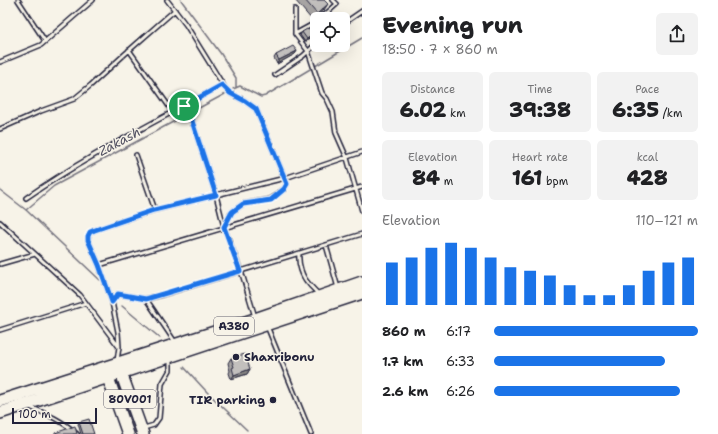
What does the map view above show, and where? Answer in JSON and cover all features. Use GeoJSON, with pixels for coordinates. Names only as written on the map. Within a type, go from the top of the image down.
{"type":"FeatureCollection","features":[{"type":"Feature","properties":{"kind":"highway","name":"A380"},"geometry":{"type":"LineString","coordinates":[[119,368],[176,344],[255,319],[362,282]]}},
{"type":"Feature","properties":{"kind":"highway","name":"A380"},"geometry":{"type":"LineString","coordinates":[[0,401],[119,368],[170,357],[362,293]]}},
{"type":"Feature","properties":{"kind":"highway","name":"80V001"},"geometry":{"type":"LineString","coordinates":[[119,368],[143,432]]}},
{"type":"Feature","properties":{"kind":"highway","name":"A380"},"geometry":{"type":"LineString","coordinates":[[0,413],[93,383],[106,372]]}},
{"type":"Feature","properties":{"kind":"highway","name":"80V001"},"geometry":{"type":"LineString","coordinates":[[106,372],[128,434]]}},
{"type":"Feature","properties":{"kind":"lane"},"geometry":{"type":"LineString","coordinates":[[18,0],[45,41]]}},
{"type":"Feature","properties":{"kind":"lane"},"geometry":{"type":"LineString","coordinates":[[0,62],[41,44],[93,0]]}},
{"type":"Feature","properties":{"kind":"lane"},"geometry":{"type":"LineString","coordinates":[[167,0],[186,25],[222,85],[230,93],[256,109],[287,184],[284,189],[271,200],[243,204],[232,212],[224,227]]}},
{"type":"Feature","properties":{"kind":"lane"},"geometry":{"type":"LineString","coordinates":[[328,12],[337,4],[333,0]]}},
{"type":"Feature","properties":{"kind":"lane"},"geometry":{"type":"LineString","coordinates":[[295,9],[295,34],[308,51],[322,93],[327,99],[333,112],[336,133],[347,158],[362,211]]}},
{"type":"Feature","properties":{"kind":"lane"},"geometry":{"type":"LineString","coordinates":[[0,129],[40,111],[74,99],[175,10]]}},
{"type":"Feature","properties":{"kind":"lane"},"geometry":{"type":"LineString","coordinates":[[350,19],[362,11]]}},
{"type":"Feature","properties":{"kind":"lane"},"geometry":{"type":"LineString","coordinates":[[295,34],[310,26]]}},
{"type":"Feature","properties":{"kind":"lane"},"geometry":{"type":"LineString","coordinates":[[129,50],[173,112]]}},
{"type":"Feature","properties":{"kind":"lane"},"geometry":{"type":"LineString","coordinates":[[275,75],[308,51]]}},
{"type":"Feature","properties":{"kind":"lane"},"geometry":{"type":"LineString","coordinates":[[26,198],[65,172],[108,147],[173,112],[185,108],[222,85]]}},
{"type":"Feature","properties":{"kind":"lane"},"geometry":{"type":"LineString","coordinates":[[185,108],[192,121],[216,195],[224,227],[255,319]]}},
{"type":"Feature","properties":{"kind":"lane"},"geometry":{"type":"LineString","coordinates":[[119,368],[118,332],[112,302],[99,265],[88,240],[90,232],[154,210],[285,178],[362,152]]}},
{"type":"Feature","properties":{"kind":"lane"},"geometry":{"type":"LineString","coordinates":[[136,155],[154,210]]}},
{"type":"Feature","properties":{"kind":"lane"},"geometry":{"type":"LineString","coordinates":[[99,265],[362,187]]}},
{"type":"Feature","properties":{"kind":"lane"},"geometry":{"type":"LineString","coordinates":[[0,222],[80,295],[119,346]]}},
{"type":"Feature","properties":{"kind":"lane"},"geometry":{"type":"LineString","coordinates":[[112,302],[118,294],[146,299],[362,234]]}},
{"type":"Feature","properties":{"kind":"lane"},"geometry":{"type":"LineString","coordinates":[[326,245],[339,290]]}},
{"type":"Feature","properties":{"kind":"lane"},"geometry":{"type":"LineString","coordinates":[[0,264],[36,254]]}},
{"type":"Feature","properties":{"kind":"lane"},"geometry":{"type":"LineString","coordinates":[[299,254],[302,272],[309,285],[320,296]]}},
{"type":"Feature","properties":{"kind":"lane"},"geometry":{"type":"LineString","coordinates":[[146,299],[176,344]]}},
{"type":"Feature","properties":{"kind":"lane"},"geometry":{"type":"LineString","coordinates":[[0,330],[86,303]]}},
{"type":"Feature","properties":{"kind":"lane"},"geometry":{"type":"LineString","coordinates":[[267,325],[311,434]]}},
{"type":"Feature","properties":{"kind":"lane"},"geometry":{"type":"LineString","coordinates":[[143,432],[154,424],[158,418],[162,384],[170,370],[170,357]]}},
{"type":"Feature","properties":{"kind":"lane"},"geometry":{"type":"LineString","coordinates":[[26,405],[55,417],[77,434]]}},
{"type":"Feature","properties":{"kind":"building"},"geometry":{"type":"Polygon","coordinates":[[[305,0],[324,0],[328,4],[319,12],[315,12],[305,0]]]}},
{"type":"Feature","properties":{"kind":"building"},"geometry":{"type":"Polygon","coordinates":[[[307,29],[310,29],[310,37],[307,39],[302,32],[307,29]]]}},
{"type":"Feature","properties":{"kind":"building"},"geometry":{"type":"Polygon","coordinates":[[[293,46],[297,51],[279,60],[276,55],[293,46]]]}},
{"type":"Feature","properties":{"kind":"building"},"geometry":{"type":"Polygon","coordinates":[[[245,354],[250,369],[234,375],[232,368],[234,367],[231,358],[245,354]]]}},
{"type":"Feature","properties":{"kind":"building"},"geometry":{"type":"Polygon","coordinates":[[[89,419],[94,434],[83,434],[79,422],[89,419]]]}},
{"type":"Feature","properties":{"kind":"building"},"geometry":{"type":"Polygon","coordinates":[[[75,426],[77,434],[55,434],[55,433],[75,426]]]}},
{"type":"Feature","properties":{"kind":"waterway","name":"Zakash"},"geometry":{"type":"LineString","coordinates":[[181,0],[221,54],[236,78],[236,88]]}},
{"type":"Feature","properties":{"kind":"waterway","name":"Zakash"},"geometry":{"type":"LineString","coordinates":[[233,89],[240,86],[261,97],[265,96],[362,38]]}},
{"type":"Feature","properties":{"kind":"waterway","name":"Zakash"},"geometry":{"type":"LineString","coordinates":[[26,210],[54,186],[225,94]]}},
{"type":"Feature","properties":{"kind":"waterway","name":"Zakash"},"geometry":{"type":"LineString","coordinates":[[0,190],[26,210],[100,280]]}},
{"type":"Feature","properties":{"kind":"waterway","name":"Zakash"},"geometry":{"type":"LineString","coordinates":[[122,306],[160,338]]}},
{"type":"Feature","properties":{"kind":"waterway","name":"Zakash"},"geometry":{"type":"LineString","coordinates":[[184,367],[207,392],[247,430]]}},
{"type":"Feature","properties":{"kind":"place","name":"Shaxribonu"},"geometry":{"type":"Point","coordinates":[236,357]}},
{"type":"Feature","properties":{"kind":"place","name":"TIR parking"},"geometry":{"type":"Point","coordinates":[273,400]}},
{"type":"Feature","properties":{"kind":"route"},"geometry":{"type":"LineString","coordinates":[[222,85],[230,93],[256,109],[287,184],[284,189],[271,200],[243,204],[232,212],[224,227],[240,271],[146,299],[118,294],[112,302],[99,265],[88,240],[90,232],[154,210],[216,195],[192,121],[184,106],[222,85]]}}]}
